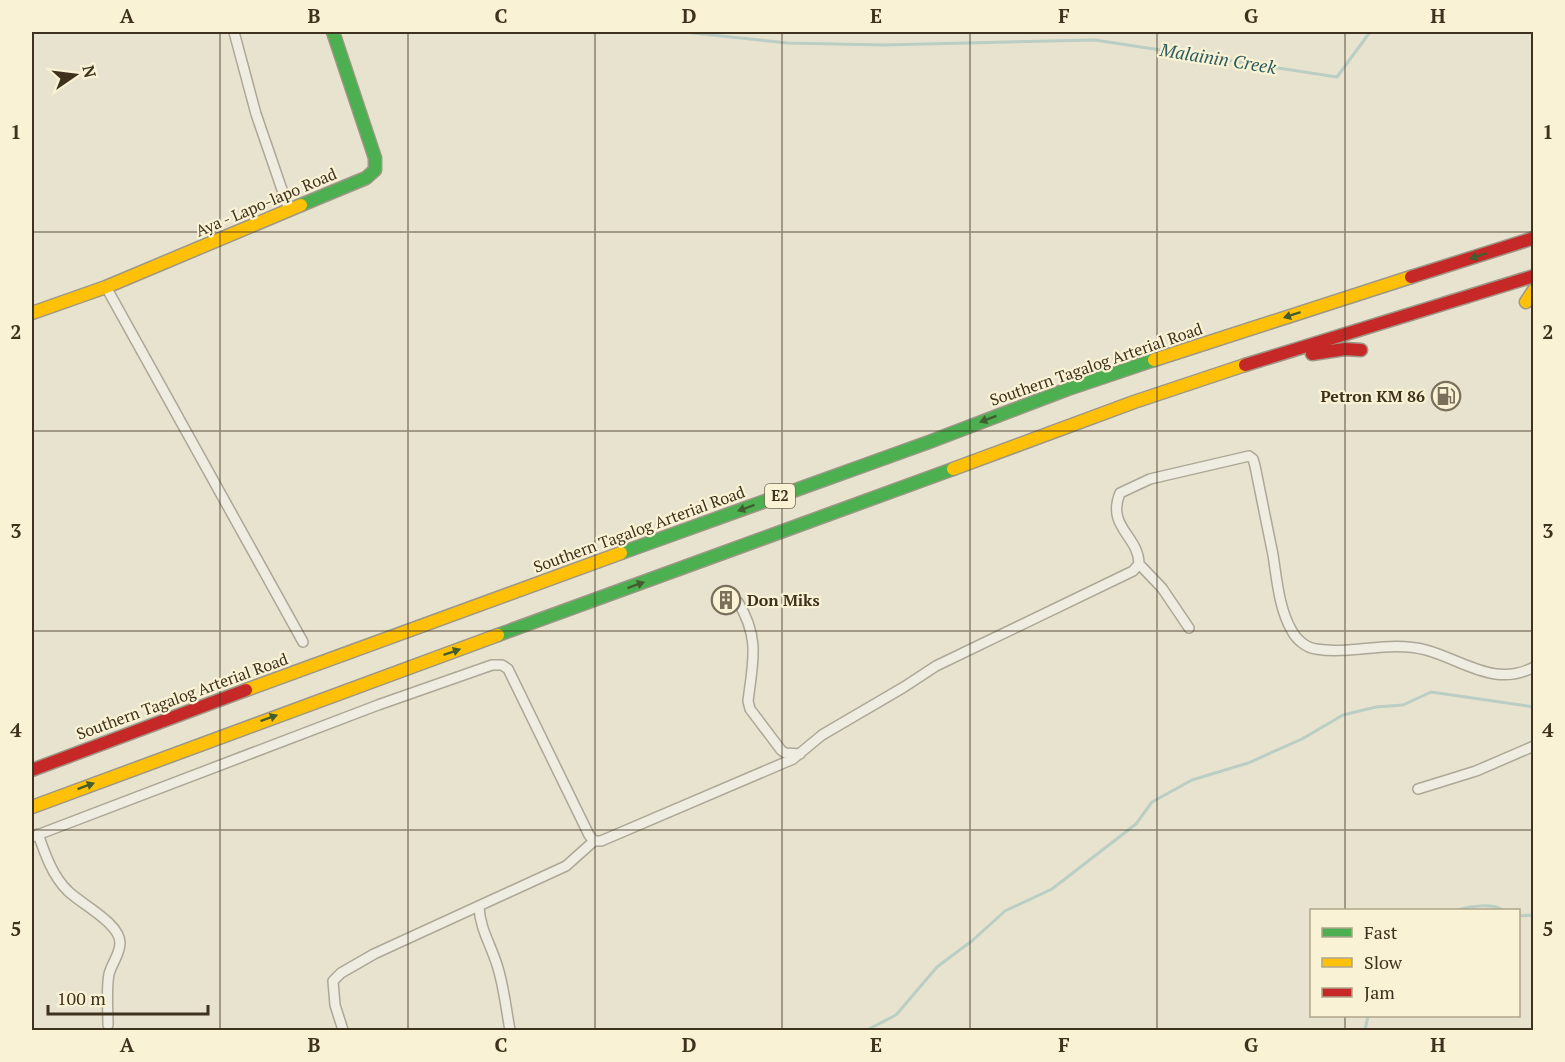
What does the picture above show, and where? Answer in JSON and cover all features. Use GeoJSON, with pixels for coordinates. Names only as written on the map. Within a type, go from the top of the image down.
{"type":"FeatureCollection","features":[{"type":"Feature","properties":{"kind":"main road","name":"Aya - Lapo-lapo Road"},"geometry":{"type":"LineString","coordinates":[[32,313],[106,287],[366,178],[375,170],[375,158],[333,32]]}},
{"type":"Feature","properties":{"kind":"main road","name":"Southern Tagalog Arterial Road"},"geometry":{"type":"LineString","coordinates":[[32,770],[336,656],[918,446],[1068,389],[1533,238]]}},
{"type":"Feature","properties":{"kind":"main road","name":"E2"},"geometry":{"type":"LineString","coordinates":[[32,807],[336,693],[493,638],[1123,406],[1217,374],[1533,276]]}},
{"type":"Feature","properties":{"kind":"main road"},"geometry":{"type":"LineString","coordinates":[[1526,302],[1533,290]]}},
{"type":"Feature","properties":{"kind":"main road"},"geometry":{"type":"LineString","coordinates":[[1217,374],[1321,352],[1361,350]]}},
{"type":"Feature","properties":{"kind":"street"},"geometry":{"type":"LineString","coordinates":[[234,32],[256,114],[289,210]]}},
{"type":"Feature","properties":{"kind":"street"},"geometry":{"type":"LineString","coordinates":[[106,287],[303,642]]}},
{"type":"Feature","properties":{"kind":"street"},"geometry":{"type":"LineString","coordinates":[[343,1030],[332,990],[333,981],[341,973],[374,954],[566,866],[594,841],[601,841],[793,759],[822,735],[936,666],[1133,571],[1139,564],[1139,556],[1122,528],[1115,510],[1120,493],[1150,479],[1249,456],[1253,459],[1281,598],[1292,631],[1304,645],[1326,650],[1390,646],[1420,648],[1446,655],[1477,670],[1499,676],[1526,671],[1533,667]]}},
{"type":"Feature","properties":{"kind":"street"},"geometry":{"type":"LineString","coordinates":[[1139,564],[1162,588],[1189,628]]}},
{"type":"Feature","properties":{"kind":"street"},"geometry":{"type":"LineString","coordinates":[[738,602],[747,617],[754,642],[748,701],[750,709],[781,750],[785,753],[800,754]]}},
{"type":"Feature","properties":{"kind":"street"},"geometry":{"type":"LineString","coordinates":[[108,1025],[110,971],[117,957],[120,941],[114,927],[66,890],[47,860],[35,835],[378,705],[492,665],[502,665],[508,669],[580,819],[594,841]]}},
{"type":"Feature","properties":{"kind":"street"},"geometry":{"type":"LineString","coordinates":[[1418,789],[1476,771],[1533,746]]}},
{"type":"Feature","properties":{"kind":"street"},"geometry":{"type":"LineString","coordinates":[[479,907],[480,922],[497,964],[510,1030]]}},
{"type":"Feature","properties":{"kind":"waterway","name":"Malainin Creek"},"geometry":{"type":"LineString","coordinates":[[684,32],[787,43],[884,45],[1095,40],[1337,77],[1370,32]]}},
{"type":"Feature","properties":{"kind":"waterway"},"geometry":{"type":"LineString","coordinates":[[867,1030],[896,1015],[937,967],[973,940],[1005,911],[1052,889],[1136,824],[1152,802],[1192,780],[1248,763],[1302,739],[1343,715],[1376,707],[1403,705],[1431,692],[1534,707]]}},
{"type":"Feature","properties":{"kind":"waterway"},"geometry":{"type":"LineString","coordinates":[[1462,909],[1475,906],[1500,909]]}},
{"type":"Feature","properties":{"kind":"waterway"},"geometry":{"type":"LineString","coordinates":[[1520,916],[1534,915]]}},
{"type":"Feature","properties":{"kind":"waterway"},"geometry":{"type":"LineString","coordinates":[[1365,1030],[1368,1017]]}},
{"type":"Feature","properties":{"kind":"traffic: fast"},"geometry":{"type":"LineString","coordinates":[[301,205],[366,178],[375,170],[375,158],[333,32]]}},
{"type":"Feature","properties":{"kind":"traffic: fast"},"geometry":{"type":"LineString","coordinates":[[621,553],[929,442],[1068,389],[1154,360]]}},
{"type":"Feature","properties":{"kind":"traffic: fast"},"geometry":{"type":"LineString","coordinates":[[498,635],[953,469]]}},
{"type":"Feature","properties":{"kind":"traffic: slow"},"geometry":{"type":"LineString","coordinates":[[32,313],[106,287],[301,205]]}},
{"type":"Feature","properties":{"kind":"traffic: slow"},"geometry":{"type":"LineString","coordinates":[[1154,360],[1411,277]]}},
{"type":"Feature","properties":{"kind":"traffic: slow"},"geometry":{"type":"LineString","coordinates":[[1526,302],[1534,290]]}},
{"type":"Feature","properties":{"kind":"traffic: slow"},"geometry":{"type":"LineString","coordinates":[[953,469],[1134,402],[1245,365]]}},
{"type":"Feature","properties":{"kind":"traffic: slow"},"geometry":{"type":"LineString","coordinates":[[246,690],[621,553]]}},
{"type":"Feature","properties":{"kind":"traffic: slow"},"geometry":{"type":"LineString","coordinates":[[32,807],[498,635]]}},
{"type":"Feature","properties":{"kind":"traffic: jam"},"geometry":{"type":"LineString","coordinates":[[1411,277],[1534,238]]}},
{"type":"Feature","properties":{"kind":"traffic: jam"},"geometry":{"type":"LineString","coordinates":[[1245,365],[1534,276]]}},
{"type":"Feature","properties":{"kind":"traffic: jam"},"geometry":{"type":"LineString","coordinates":[[1312,354],[1345,349],[1361,350]]}},
{"type":"Feature","properties":{"kind":"traffic: jam"},"geometry":{"type":"LineString","coordinates":[[32,770],[246,690]]}},
{"type":"Feature","properties":{"kind":"place","name":"Petron KM 86"},"geometry":{"type":"Point","coordinates":[1446,396]}},
{"type":"Feature","properties":{"kind":"place","name":"Don Miks"},"geometry":{"type":"Point","coordinates":[726,600]}}]}
